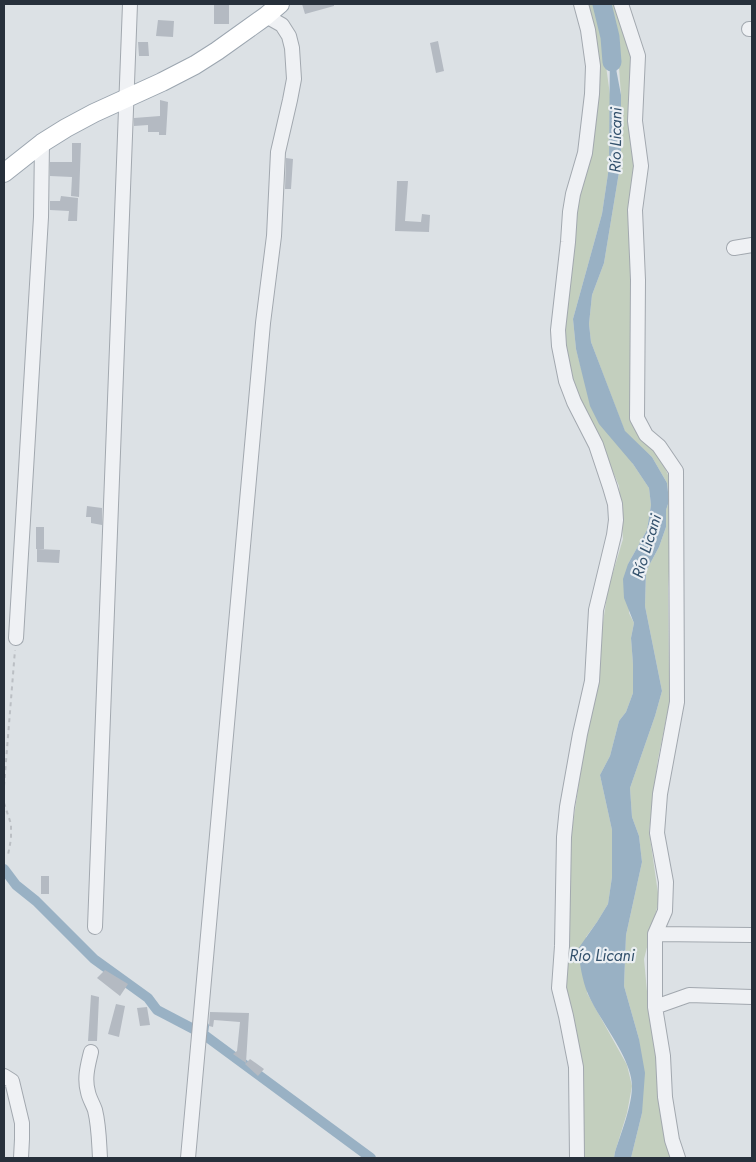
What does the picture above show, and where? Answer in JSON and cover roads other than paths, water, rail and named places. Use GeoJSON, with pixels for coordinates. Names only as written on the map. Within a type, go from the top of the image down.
{"type":"FeatureCollection","features":[{"type":"Feature","properties":{"kind":"main road"},"geometry":{"type":"LineString","coordinates":[[4,173],[42,143],[66,128],[194,65],[266,16],[280,4]]}},
{"type":"Feature","properties":{"kind":"street"},"geometry":{"type":"LineString","coordinates":[[96,927],[130,4]]}},
{"type":"Feature","properties":{"kind":"street"},"geometry":{"type":"LineString","coordinates":[[577,1158],[576,1067],[559,988],[562,946],[564,837],[567,807],[580,734],[592,681],[596,610],[616,520],[615,504],[596,445],[574,402],[566,381],[559,346],[558,330],[570,212],[573,194],[585,153],[592,94],[593,66],[588,30],[581,4]]}},
{"type":"Feature","properties":{"kind":"street"},"geometry":{"type":"LineString","coordinates":[[621,4],[638,56],[635,120],[641,166],[635,210],[638,280],[637,418],[646,435],[659,446],[676,471],[676,702],[660,794],[656,833],[666,882],[665,911],[655,934],[655,1007],[664,1056],[665,1097],[670,1131],[678,1158]]}},
{"type":"Feature","properties":{"kind":"street"},"geometry":{"type":"LineString","coordinates":[[188,1158],[263,324],[274,236],[278,152],[294,80],[292,48],[289,36],[282,25],[266,16]]}},
{"type":"Feature","properties":{"kind":"street"},"geometry":{"type":"LineString","coordinates":[[16,638],[41,217],[42,143]]}},
{"type":"Feature","properties":{"kind":"street"},"geometry":{"type":"LineString","coordinates":[[734,248],[752,245]]}},
{"type":"Feature","properties":{"kind":"street"},"geometry":{"type":"LineString","coordinates":[[655,934],[752,935]]}},
{"type":"Feature","properties":{"kind":"street"},"geometry":{"type":"LineString","coordinates":[[655,1007],[689,995],[752,996]]}},
{"type":"Feature","properties":{"kind":"street"},"geometry":{"type":"LineString","coordinates":[[91,1052],[86,1081],[95,1109],[100,1158]]}},
{"type":"Feature","properties":{"kind":"street"},"geometry":{"type":"LineString","coordinates":[[4,1076],[12,1081],[20,1111],[21,1158]]}},
{"type":"Feature","properties":{"kind":"water","name":"Río Licani"},"geometry":{"type":"Polygon","coordinates":[[[610,37],[621,95],[621,160],[604,263],[592,295],[589,324],[591,342],[625,431],[652,457],[667,483],[669,501],[666,510],[666,527],[659,547],[646,571],[645,606],[662,691],[630,788],[632,817],[639,836],[642,862],[626,935],[624,986],[639,1039],[645,1073],[642,1113],[631,1158],[614,1158],[632,1094],[631,1075],[621,1051],[588,994],[578,949],[608,904],[612,877],[612,830],[600,775],[610,756],[619,721],[626,712],[633,693],[631,638],[634,623],[624,598],[623,579],[628,564],[647,530],[651,505],[649,488],[633,464],[599,424],[590,406],[576,349],[573,319],[602,214],[609,167],[610,37]]]}},
{"type":"Feature","properties":{"kind":"waterway","name":"Río Licani"},"geometry":{"type":"LineString","coordinates":[[602,4],[610,37],[612,62]]}},
{"type":"Feature","properties":{"kind":"waterway"},"geometry":{"type":"LineString","coordinates":[[4,869],[16,885],[36,901],[94,959],[148,998],[157,1010],[203,1034]]}},
{"type":"Feature","properties":{"kind":"waterway"},"geometry":{"type":"LineString","coordinates":[[204,1026],[203,1034],[371,1158]]}}]}
